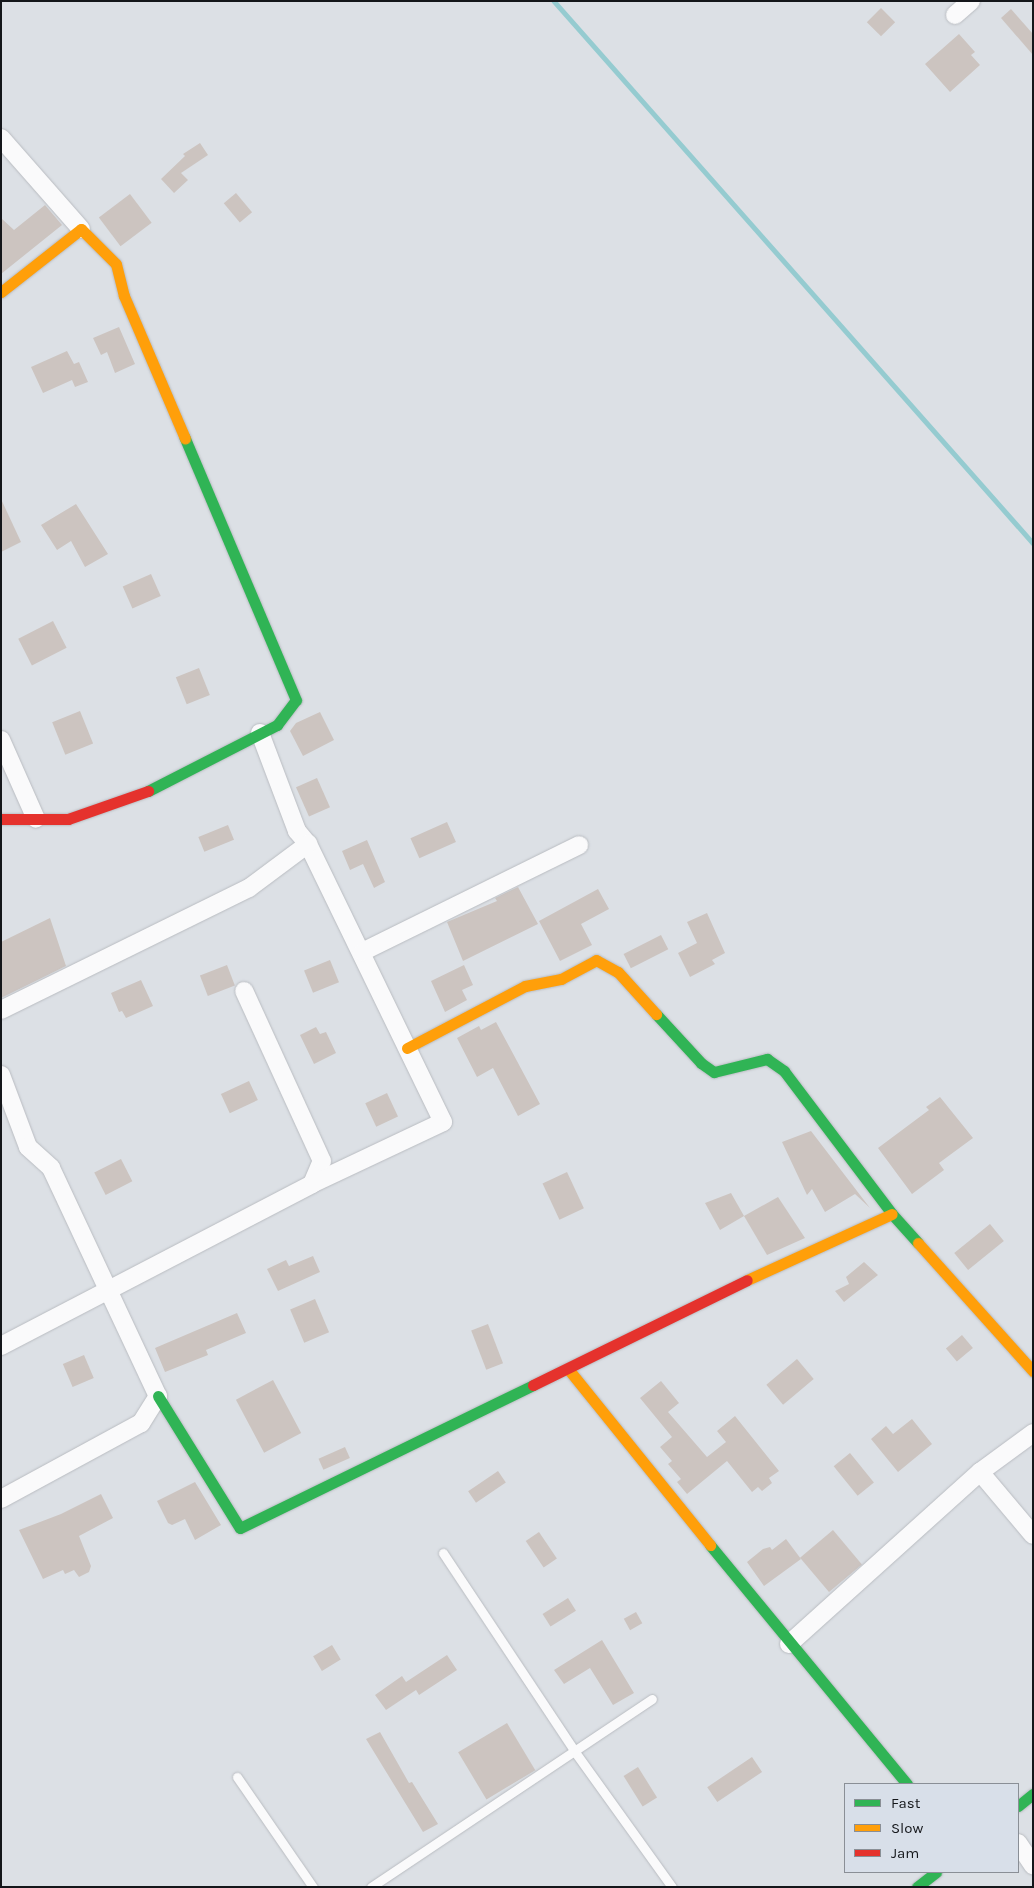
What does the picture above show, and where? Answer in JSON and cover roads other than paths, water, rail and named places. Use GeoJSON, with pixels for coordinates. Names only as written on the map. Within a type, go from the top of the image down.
{"type":"FeatureCollection","features":[{"type":"Feature","properties":{"kind":"street"},"geometry":{"type":"LineString","coordinates":[[955,16],[971,1]]}},
{"type":"Feature","properties":{"kind":"street"},"geometry":{"type":"LineString","coordinates":[[1,138],[81,229],[116,264],[124,296],[296,700],[277,725],[141,795],[68,819],[1,819]]}},
{"type":"Feature","properties":{"kind":"street"},"geometry":{"type":"LineString","coordinates":[[1,292],[81,229]]}},
{"type":"Feature","properties":{"kind":"street"},"geometry":{"type":"LineString","coordinates":[[1,1346],[108,1292],[312,1184],[443,1122],[308,844],[296,831],[260,733]]}},
{"type":"Feature","properties":{"kind":"street"},"geometry":{"type":"LineString","coordinates":[[1,740],[36,819]]}},
{"type":"Feature","properties":{"kind":"street"},"geometry":{"type":"LineString","coordinates":[[1,1010],[249,888],[308,844]]}},
{"type":"Feature","properties":{"kind":"street"},"geometry":{"type":"LineString","coordinates":[[362,952],[579,845]]}},
{"type":"Feature","properties":{"kind":"street"},"geometry":{"type":"LineString","coordinates":[[407,1048],[525,986],[561,979],[596,960],[618,972],[701,1064],[714,1072],[768,1058],[784,1071],[892,1214],[1033,1371]]}},
{"type":"Feature","properties":{"kind":"street"},"geometry":{"type":"LineString","coordinates":[[244,991],[322,1161],[312,1184]]}},
{"type":"Feature","properties":{"kind":"street"},"geometry":{"type":"LineString","coordinates":[[1,1075],[28,1147],[51,1168],[158,1396],[240,1528],[569,1370],[760,1274],[892,1214]]}},
{"type":"Feature","properties":{"kind":"street"},"geometry":{"type":"LineString","coordinates":[[569,1370],[790,1644],[906,1783]]}},
{"type":"Feature","properties":{"kind":"street"},"geometry":{"type":"LineString","coordinates":[[1,1499],[141,1423],[158,1396]]}},
{"type":"Feature","properties":{"kind":"street"},"geometry":{"type":"LineString","coordinates":[[790,1644],[980,1472],[1033,1433]]}},
{"type":"Feature","properties":{"kind":"street"},"geometry":{"type":"LineString","coordinates":[[980,1472],[1033,1535]]}},
{"type":"Feature","properties":{"kind":"street"},"geometry":{"type":"LineString","coordinates":[[1019,1805],[1033,1794]]}},
{"type":"Feature","properties":{"kind":"street"},"geometry":{"type":"LineString","coordinates":[[1019,1845],[1033,1865]]}},
{"type":"Feature","properties":{"kind":"street"},"geometry":{"type":"LineString","coordinates":[[917,1887],[935,1873]]}},
{"type":"Feature","properties":{"kind":"lane"},"geometry":{"type":"LineString","coordinates":[[444,1553],[575,1752],[672,1887]]}},
{"type":"Feature","properties":{"kind":"lane"},"geometry":{"type":"LineString","coordinates":[[371,1887],[652,1699]]}},
{"type":"Feature","properties":{"kind":"lane"},"geometry":{"type":"LineString","coordinates":[[237,1777],[313,1887]]}},
{"type":"Feature","properties":{"kind":"waterway"},"geometry":{"type":"LineString","coordinates":[[554,1],[1033,543]]}}]}
